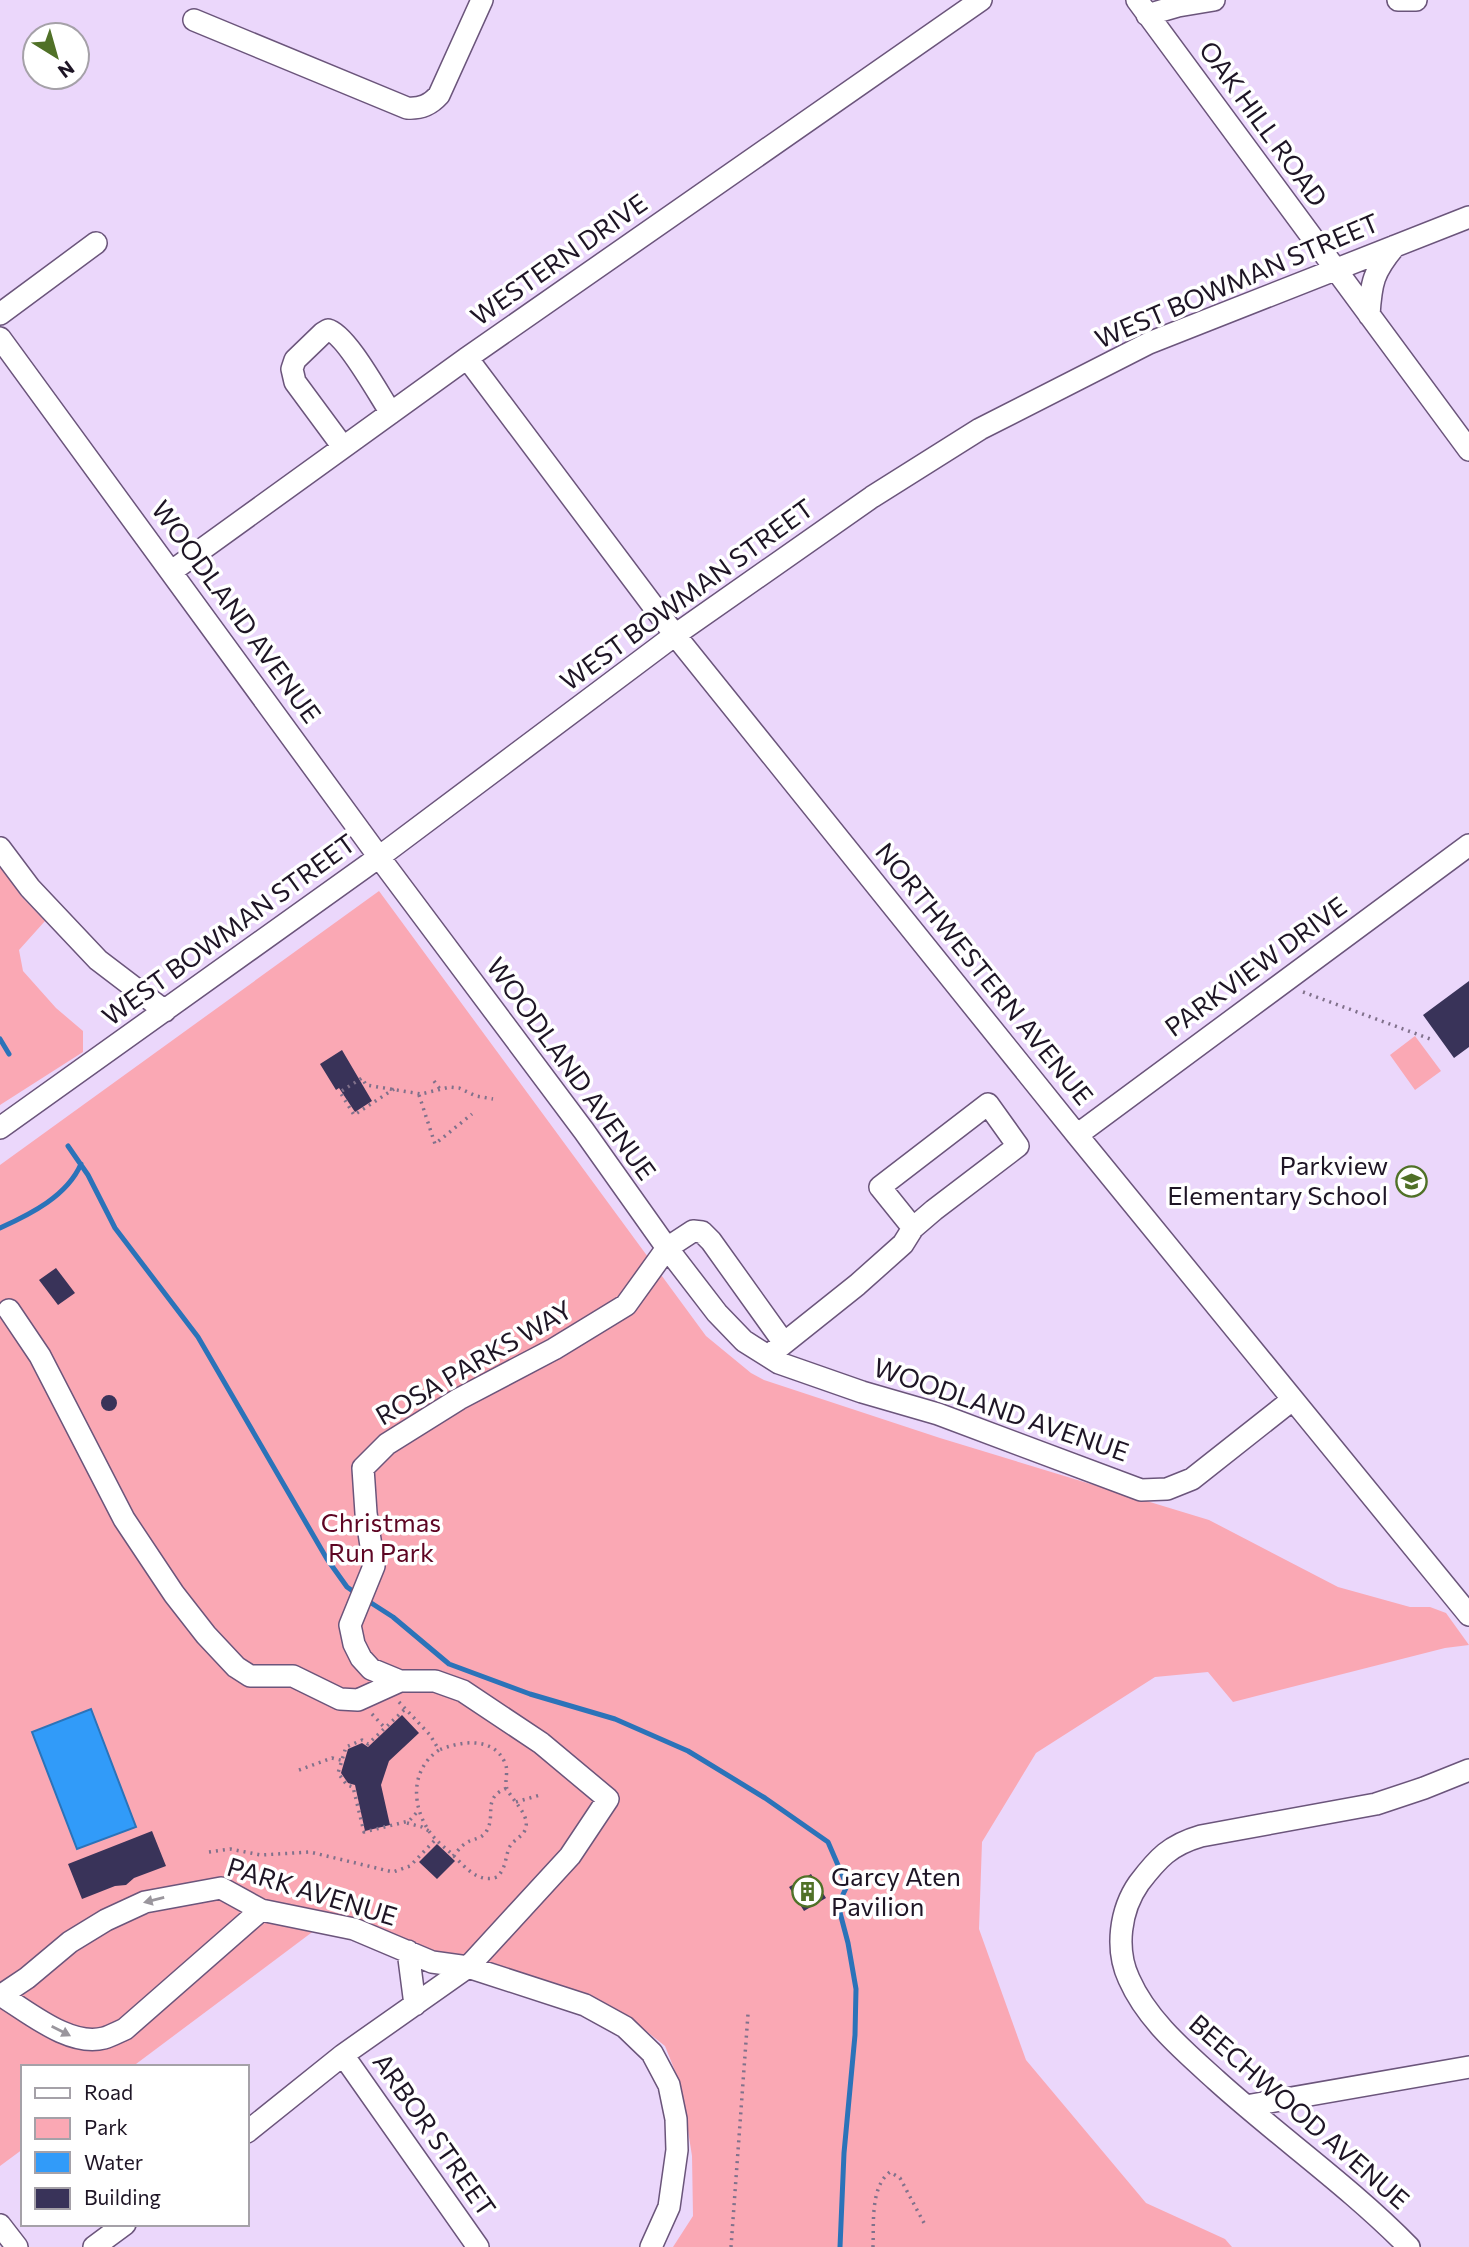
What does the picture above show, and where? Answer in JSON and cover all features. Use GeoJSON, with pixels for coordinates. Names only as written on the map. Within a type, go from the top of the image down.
{"type":"FeatureCollection","features":[{"type":"Feature","properties":{"kind":"street"},"geometry":{"type":"LineString","coordinates":[[194,20],[407,108],[417,108],[433,102],[439,95],[482,0]]}},
{"type":"Feature","properties":{"kind":"street","name":"WESTERN DRIVE"},"geometry":{"type":"LineString","coordinates":[[172,571],[467,358],[981,0]]}},
{"type":"Feature","properties":{"kind":"street"},"geometry":{"type":"LineString","coordinates":[[1142,7],[1178,6],[1214,0]]}},
{"type":"Feature","properties":{"kind":"street"},"geometry":{"type":"LineString","coordinates":[[1398,0],[1416,0]]}},
{"type":"Feature","properties":{"kind":"street","name":"OAK HILL ROAD"},"geometry":{"type":"LineString","coordinates":[[1142,7],[1469,450]]}},
{"type":"Feature","properties":{"kind":"street","name":"WEST BOWMAN STREET"},"geometry":{"type":"LineString","coordinates":[[0,1128],[379,856],[676,635],[872,497],[980,429],[1149,343],[1469,217]]}},
{"type":"Feature","properties":{"kind":"street"},"geometry":{"type":"LineString","coordinates":[[0,314],[96,243]]}},
{"type":"Feature","properties":{"kind":"street"},"geometry":{"type":"LineString","coordinates":[[1369,316],[1371,284],[1383,260],[1395,246]]}},
{"type":"Feature","properties":{"kind":"street"},"geometry":{"type":"LineString","coordinates":[[343,447],[293,376],[295,360],[323,333],[333,331],[349,348],[391,413]]}},
{"type":"Feature","properties":{"kind":"street","name":"WOODLAND AVENUE"},"geometry":{"type":"LineString","coordinates":[[0,338],[584,1131],[667,1248],[716,1313],[744,1341],[776,1350],[779,1363],[862,1392],[938,1414],[1141,1490],[1167,1489],[1192,1479],[1292,1400]]}},
{"type":"Feature","properties":{"kind":"street","name":"NORTHWESTERN AVENUE"},"geometry":{"type":"LineString","coordinates":[[467,358],[676,635],[1077,1135],[1469,1615]]}},
{"type":"Feature","properties":{"kind":"street","name":"PARKVIEW DRIVE"},"geometry":{"type":"LineString","coordinates":[[1077,1135],[1469,845]]}},
{"type":"Feature","properties":{"kind":"street"},"geometry":{"type":"LineString","coordinates":[[0,848],[30,888],[98,960],[165,1011]]}},
{"type":"Feature","properties":{"kind":"street"},"geometry":{"type":"LineString","coordinates":[[667,1248],[693,1231],[702,1232],[711,1241],[776,1350],[903,1244],[913,1228],[1018,1146],[988,1104],[880,1187],[913,1228]]}},
{"type":"Feature","properties":{"kind":"street","name":"ROSA PARKS WAY"},"geometry":{"type":"LineString","coordinates":[[468,1967],[570,1856],[608,1799],[541,1743],[463,1691],[435,1681],[392,1685],[361,1658],[354,1644],[350,1625],[374,1566],[363,1468],[387,1444],[459,1399],[554,1349],[626,1305],[667,1248]]}},
{"type":"Feature","properties":{"kind":"street"},"geometry":{"type":"LineString","coordinates":[[9,1310],[40,1356],[124,1519],[174,1594],[206,1635],[236,1667],[250,1676],[293,1676],[340,1699],[358,1700],[392,1685]]}},
{"type":"Feature","properties":{"kind":"street","name":"BEECHWOOD AVENUE"},"geometry":{"type":"LineString","coordinates":[[1409,2247],[1330,2175],[1245,2106],[1176,2044],[1129,1979],[1121,1942],[1123,1917],[1130,1896],[1163,1854],[1182,1841],[1376,1804],[1469,1770]]}},
{"type":"Feature","properties":{"kind":"street","name":"PARK AVENUE"},"geometry":{"type":"LineString","coordinates":[[1,1996],[70,1942],[106,1920],[145,1902],[221,1888],[261,1910],[354,1929],[432,1962],[468,1967],[585,2006],[625,2027],[652,2053],[669,2085],[676,2119],[677,2150],[669,2207],[651,2247]]}},
{"type":"Feature","properties":{"kind":"street"},"geometry":{"type":"LineString","coordinates":[[1,1996],[65,2034],[84,2040],[103,2038],[125,2029],[261,1910]]}},
{"type":"Feature","properties":{"kind":"street"},"geometry":{"type":"LineString","coordinates":[[408,1951],[415,2004]]}},
{"type":"Feature","properties":{"kind":"street"},"geometry":{"type":"LineString","coordinates":[[248,2131],[343,2054],[468,1967]]}},
{"type":"Feature","properties":{"kind":"street","name":"ARBOR STREET"},"geometry":{"type":"LineString","coordinates":[[343,2054],[478,2247]]}},
{"type":"Feature","properties":{"kind":"street"},"geometry":{"type":"LineString","coordinates":[[1245,2106],[1469,2067]]}},
{"type":"Feature","properties":{"kind":"street"},"geometry":{"type":"LineString","coordinates":[[0,2225],[17,2247]]}},
{"type":"Feature","properties":{"kind":"street"},"geometry":{"type":"LineString","coordinates":[[94,2247],[122,2226]]}},
{"type":"Feature","properties":{"kind":"path"},"geometry":{"type":"LineString","coordinates":[[1303,992],[1433,1040]]}},
{"type":"Feature","properties":{"kind":"path"},"geometry":{"type":"LineString","coordinates":[[394,1090],[354,1115],[340,1092],[362,1078],[366,1085],[394,1090],[419,1094],[459,1087],[476,1096],[493,1099]]}},
{"type":"Feature","properties":{"kind":"path"},"geometry":{"type":"LineString","coordinates":[[434,1081],[440,1089]]}},
{"type":"Feature","properties":{"kind":"path"},"geometry":{"type":"LineString","coordinates":[[419,1094],[435,1144],[472,1114]]}},
{"type":"Feature","properties":{"kind":"path"},"geometry":{"type":"LineString","coordinates":[[392,1685],[405,1709],[439,1750]]}},
{"type":"Feature","properties":{"kind":"path"},"geometry":{"type":"LineString","coordinates":[[405,1709],[368,1744],[362,1740],[346,1748],[338,1773],[347,1785],[353,1787],[364,1832],[405,1823],[412,1819],[419,1809]]}},
{"type":"Feature","properties":{"kind":"path"},"geometry":{"type":"LineString","coordinates":[[368,1710],[385,1728]]}},
{"type":"Feature","properties":{"kind":"path"},"geometry":{"type":"LineString","coordinates":[[411,1724],[415,1720]]}},
{"type":"Feature","properties":{"kind":"path"},"geometry":{"type":"LineString","coordinates":[[405,1823],[416,1825],[430,1833],[472,1873],[483,1879],[497,1878],[506,1864],[511,1845],[526,1826],[525,1817],[507,1788],[504,1760],[489,1745],[469,1742],[439,1750],[426,1759],[418,1774],[416,1792],[419,1809],[430,1833]]}},
{"type":"Feature","properties":{"kind":"path"},"geometry":{"type":"LineString","coordinates":[[299,1770],[332,1758],[343,1761]]}},
{"type":"Feature","properties":{"kind":"path"},"geometry":{"type":"LineString","coordinates":[[453,1856],[466,1842],[477,1839],[485,1832],[491,1801],[507,1788]]}},
{"type":"Feature","properties":{"kind":"path"},"geometry":{"type":"LineString","coordinates":[[516,1802],[540,1795]]}},
{"type":"Feature","properties":{"kind":"path"},"geometry":{"type":"LineString","coordinates":[[209,1852],[230,1849],[261,1855],[310,1852],[393,1872],[410,1866],[436,1839]]}},
{"type":"Feature","properties":{"kind":"path"},"geometry":{"type":"LineString","coordinates":[[731,2247],[748,2014]]}},
{"type":"Feature","properties":{"kind":"path"},"geometry":{"type":"LineString","coordinates":[[873,2247],[874,2215],[880,2181],[890,2172],[900,2178],[924,2223]]}},
{"type":"Feature","properties":{"kind":"green space"},"geometry":{"type":"Polygon","coordinates":[[[0,866],[21,896],[45,921],[19,950],[23,971],[56,1008],[83,1031],[83,1052],[0,1105],[0,866]]]}},
{"type":"Feature","properties":{"kind":"green space","name":"Christmas Run Park"},"geometry":{"type":"Polygon","coordinates":[[[379,891],[706,1336],[751,1373],[764,1380],[940,1438],[1209,1520],[1338,1587],[1410,1607],[1430,1607],[1446,1613],[1469,1645],[1445,1648],[1233,1702],[1208,1672],[1155,1677],[1036,1753],[982,1842],[979,1929],[1026,2060],[1146,2203],[1225,2239],[1232,2247],[673,2247],[693,2216],[692,2156],[681,2086],[665,2046],[646,2031],[585,2005],[331,1918],[135,2065],[21,2065],[21,2150],[0,2166],[0,1165],[379,891]]]}},
{"type":"Feature","properties":{"kind":"green space"},"geometry":{"type":"Polygon","coordinates":[[[1415,1036],[1441,1071],[1415,1090],[1390,1055],[1415,1036]]]}},
{"type":"Feature","properties":{"kind":"water"},"geometry":{"type":"Polygon","coordinates":[[[91,1709],[136,1827],[77,1849],[32,1732],[91,1709]]]}},
{"type":"Feature","properties":{"kind":"building"},"geometry":{"type":"Polygon","coordinates":[[[1469,981],[1469,1047],[1454,1058],[1423,1015],[1469,981]]]}},
{"type":"Feature","properties":{"kind":"building"},"geometry":{"type":"Polygon","coordinates":[[[342,1050],[372,1101],[355,1112],[339,1088],[336,1090],[320,1064],[342,1050]]]}},
{"type":"Feature","properties":{"kind":"building"},"geometry":{"type":"Polygon","coordinates":[[[56,1268],[75,1293],[58,1305],[39,1280],[56,1268]]]}},
{"type":"Feature","properties":{"kind":"building"},"geometry":{"type":"Polygon","coordinates":[[[109,1395],[115,1397],[115,1409],[109,1411],[103,1409],[101,1403],[103,1397],[109,1395]]]}},
{"type":"Feature","properties":{"kind":"building"},"geometry":{"type":"Polygon","coordinates":[[[402,1715],[419,1733],[389,1761],[381,1785],[390,1825],[365,1831],[355,1785],[348,1783],[341,1773],[348,1749],[362,1743],[368,1747],[402,1715]]]}},
{"type":"Feature","properties":{"kind":"building"},"geometry":{"type":"Polygon","coordinates":[[[152,1831],[166,1866],[134,1878],[126,1885],[115,1886],[82,1899],[68,1864],[152,1831]]]}},
{"type":"Feature","properties":{"kind":"building"},"geometry":{"type":"Polygon","coordinates":[[[437,1844],[455,1861],[437,1879],[419,1862],[437,1844]]]}},
{"type":"Feature","properties":{"kind":"building","name":"Garcy Aten Pavilion"},"geometry":{"type":"Polygon","coordinates":[[[811,1874],[826,1898],[804,1911],[789,1887],[811,1874]]]}},
{"type":"Feature","properties":{"kind":"waterway"},"geometry":{"type":"LineString","coordinates":[[0,1039],[9,1054]]}},
{"type":"Feature","properties":{"kind":"waterway"},"geometry":{"type":"LineString","coordinates":[[68,1146],[88,1175],[115,1228],[198,1337],[327,1559],[347,1587],[357,1594]]}},
{"type":"Feature","properties":{"kind":"waterway"},"geometry":{"type":"LineString","coordinates":[[0,1228],[47,1203],[67,1186],[81,1164]]}},
{"type":"Feature","properties":{"kind":"waterway"},"geometry":{"type":"LineString","coordinates":[[365,1599],[393,1617],[449,1664],[530,1694],[615,1719],[688,1751],[765,1798],[828,1842],[847,1886],[838,1905],[856,1989],[840,2247]]}},
{"type":"Feature","properties":{"kind":"place","name":"Parkview Elementary School"},"geometry":{"type":"Point","coordinates":[1411,1181]}},
{"type":"Feature","properties":{"kind":"place","name":"Garcy Aten Pavilion"},"geometry":{"type":"Point","coordinates":[808,1892]}}]}
